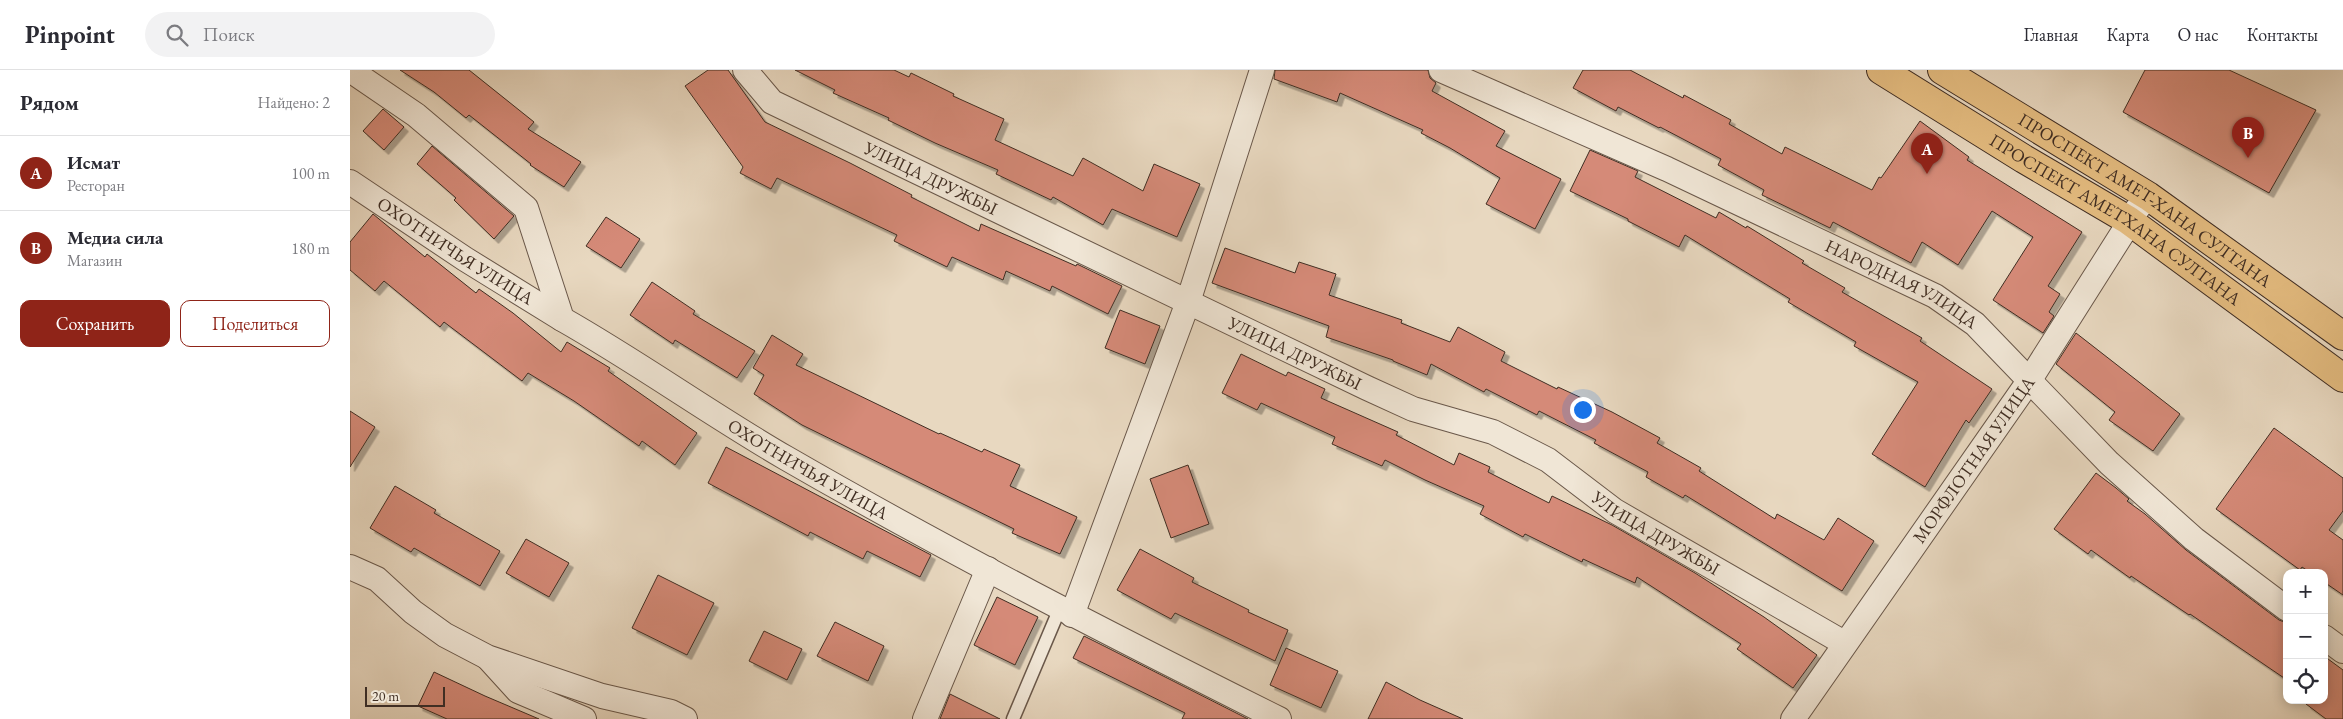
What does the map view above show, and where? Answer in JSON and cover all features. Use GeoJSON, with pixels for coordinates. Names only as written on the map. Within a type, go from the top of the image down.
{"type":"FeatureCollection","features":[{"type":"Feature","properties":{"kind":"main road","name":"ПРОСПЕКТ АМЕТХАНА СУЛТАНА"},"geometry":{"type":"LineString","coordinates":[[1881,70],[1916,90],[2024,159],[2128,220],[2343,378]]}},
{"type":"Feature","properties":{"kind":"main road","name":"ПРОСПЕКТ АМЕТ-ХАНА СУЛТАНА"},"geometry":{"type":"LineString","coordinates":[[1942,70],[2148,196],[2343,336]]}},
{"type":"Feature","properties":{"kind":"street","name":"ОХОТНИЧЬЯ УЛИЦА"},"geometry":{"type":"LineString","coordinates":[[350,70],[416,115],[526,208],[562,319]]}},
{"type":"Feature","properties":{"kind":"street","name":"УЛИЦА ДРУЖБЫ"},"geometry":{"type":"LineString","coordinates":[[745,70],[772,102],[1413,409],[1492,432],[1548,460],[1615,511],[1844,643]]}},
{"type":"Feature","properties":{"kind":"street"},"geometry":{"type":"LineString","coordinates":[[1066,611],[1188,302],[1262,70]]}},
{"type":"Feature","properties":{"kind":"street","name":"НАРОДНАЯ УЛИЦА"},"geometry":{"type":"LineString","coordinates":[[1441,70],[1667,169],[1935,296],[1975,324],[2109,464],[2194,539],[2283,606]]}},
{"type":"Feature","properties":{"kind":"street","name":"ОХОТНИЧЬЯ УЛИЦА"},"geometry":{"type":"LineString","coordinates":[[350,182],[465,258],[562,319],[615,349],[785,458],[1066,611],[1279,719]]}},
{"type":"Feature","properties":{"kind":"street","name":"МОРФЛОТНАЯ УЛИЦА"},"geometry":{"type":"LineString","coordinates":[[1793,719],[1844,643],[2029,381],[2124,231],[2128,220],[2148,196]]}},
{"type":"Feature","properties":{"kind":"street"},"geometry":{"type":"LineString","coordinates":[[350,567],[377,579],[413,612],[445,635],[487,657],[602,696],[671,712],[685,719]]}},
{"type":"Feature","properties":{"kind":"street"},"geometry":{"type":"LineString","coordinates":[[925,719],[988,569]]}},
{"type":"Feature","properties":{"kind":"street"},"geometry":{"type":"LineString","coordinates":[[2328,640],[2343,651]]}},
{"type":"Feature","properties":{"kind":"street"},"geometry":{"type":"LineString","coordinates":[[487,657],[518,690],[584,719]]}},
{"type":"Feature","properties":{"kind":"lane"},"geometry":{"type":"LineString","coordinates":[[1013,719],[1066,611]]}},
{"type":"Feature","properties":{"kind":"building"},"geometry":{"type":"Polygon","coordinates":[[[400,70],[469,70],[534,122],[528,129],[581,162],[564,187],[530,165],[469,115],[466,118],[434,92],[400,70]]]}},
{"type":"Feature","properties":{"kind":"building"},"geometry":{"type":"Polygon","coordinates":[[[708,70],[728,70],[765,122],[850,163],[912,195],[911,197],[979,231],[981,224],[1076,266],[1077,264],[1122,286],[1108,314],[1052,286],[1050,291],[1006,271],[1003,280],[952,257],[947,267],[894,241],[897,235],[777,178],[771,189],[740,173],[743,167],[685,86],[708,70]]]}},
{"type":"Feature","properties":{"kind":"building"},"geometry":{"type":"Polygon","coordinates":[[[795,70],[894,70],[909,77],[911,73],[954,94],[953,96],[1004,119],[995,140],[1073,176],[1083,158],[1143,191],[1154,164],[1200,184],[1177,237],[1112,209],[1103,225],[1053,197],[1051,200],[996,174],[998,170],[935,143],[888,120],[889,118],[833,93],[835,90],[795,70]]]}},
{"type":"Feature","properties":{"kind":"building"},"geometry":{"type":"Polygon","coordinates":[[[1275,70],[1428,70],[1430,78],[1436,83],[1432,91],[1505,131],[1496,146],[1561,179],[1535,229],[1486,204],[1500,178],[1421,133],[1423,130],[1340,93],[1337,102],[1274,79],[1275,70]]]}},
{"type":"Feature","properties":{"kind":"building"},"geometry":{"type":"Polygon","coordinates":[[[1583,70],[1630,70],[1683,98],[1684,95],[1731,120],[1729,124],[1782,154],[1785,147],[1872,190],[1879,177],[1881,178],[1920,121],[1969,157],[1967,160],[2082,232],[2048,286],[2060,294],[2049,312],[2054,316],[2043,333],[1993,300],[2033,237],[1992,211],[1958,265],[1922,242],[1911,263],[1833,222],[1830,228],[1762,195],[1764,190],[1718,165],[1721,159],[1660,127],[1618,107],[1616,111],[1573,88],[1583,70]]]}},
{"type":"Feature","properties":{"kind":"building"},"geometry":{"type":"Polygon","coordinates":[[[2145,70],[2229,70],[2316,110],[2269,193],[2123,112],[2145,70]]]}},
{"type":"Feature","properties":{"kind":"building"},"geometry":{"type":"Polygon","coordinates":[[[383,109],[404,127],[384,150],[363,131],[383,109]]]}},
{"type":"Feature","properties":{"kind":"building"},"geometry":{"type":"Polygon","coordinates":[[[432,146],[514,216],[494,239],[454,200],[456,198],[417,164],[432,146]]]}},
{"type":"Feature","properties":{"kind":"building"},"geometry":{"type":"Polygon","coordinates":[[[1590,150],[1638,171],[1635,177],[1716,218],[1719,212],[1746,228],[1747,226],[1804,261],[1802,263],[1845,288],[1842,292],[1922,338],[1920,341],[1992,389],[1969,423],[1966,420],[1925,487],[1872,454],[1918,382],[1854,346],[1856,342],[1788,302],[1790,299],[1685,235],[1679,247],[1628,221],[1628,219],[1570,191],[1590,150]]]}},
{"type":"Feature","properties":{"kind":"building"},"geometry":{"type":"Polygon","coordinates":[[[373,214],[425,257],[427,254],[476,293],[479,289],[513,313],[561,352],[567,342],[610,368],[608,371],[697,433],[675,465],[642,441],[639,446],[574,401],[528,373],[522,381],[444,322],[440,327],[384,281],[375,291],[350,270],[350,242],[373,214]]]}},
{"type":"Feature","properties":{"kind":"building"},"geometry":{"type":"Polygon","coordinates":[[[606,217],[640,239],[621,268],[586,246],[606,217]]]}},
{"type":"Feature","properties":{"kind":"building"},"geometry":{"type":"Polygon","coordinates":[[[1225,248],[1295,273],[1299,262],[1336,274],[1329,295],[1402,320],[1401,323],[1450,342],[1458,327],[1505,352],[1501,361],[1557,389],[1558,387],[1612,412],[1660,438],[1657,443],[1701,468],[1699,471],[1775,519],[1777,514],[1824,540],[1838,518],[1874,541],[1842,591],[1685,495],[1683,498],[1646,477],[1648,472],[1594,443],[1596,440],[1539,411],[1537,415],[1486,389],[1484,392],[1431,364],[1427,375],[1393,360],[1326,337],[1329,326],[1212,283],[1225,248]]]}},
{"type":"Feature","properties":{"kind":"building"},"geometry":{"type":"Polygon","coordinates":[[[652,282],[695,311],[693,314],[755,351],[737,378],[675,340],[673,344],[630,315],[652,282]]]}},
{"type":"Feature","properties":{"kind":"building"},"geometry":{"type":"Polygon","coordinates":[[[1120,310],[1160,326],[1145,364],[1105,348],[1120,310]]]}},
{"type":"Feature","properties":{"kind":"building"},"geometry":{"type":"Polygon","coordinates":[[[2076,333],[2180,414],[2153,451],[2109,420],[2115,412],[2056,364],[2076,333]]]}},
{"type":"Feature","properties":{"kind":"building"},"geometry":{"type":"Polygon","coordinates":[[[772,335],[803,354],[796,365],[939,434],[982,452],[984,449],[1020,465],[1010,486],[1077,517],[1060,554],[1012,533],[1014,529],[802,425],[754,394],[764,375],[753,368],[772,335]]]}},
{"type":"Feature","properties":{"kind":"building"},"geometry":{"type":"Polygon","coordinates":[[[1241,354],[1286,376],[1288,372],[1325,389],[1321,398],[1398,432],[1396,435],[1454,465],[1459,453],[1490,467],[1488,472],[1549,503],[1552,496],[1612,525],[1695,573],[1764,617],[1817,655],[1793,688],[1737,649],[1741,644],[1637,577],[1635,583],[1583,559],[1582,562],[1525,534],[1523,537],[1480,514],[1484,506],[1385,460],[1382,466],[1332,444],[1335,437],[1261,403],[1257,410],[1222,393],[1241,354]]]}},
{"type":"Feature","properties":{"kind":"building"},"geometry":{"type":"Polygon","coordinates":[[[350,411],[375,427],[350,467],[350,411]]]}},
{"type":"Feature","properties":{"kind":"building"},"geometry":{"type":"Polygon","coordinates":[[[2274,428],[2343,478],[2343,511],[2329,530],[2343,540],[2343,595],[2328,585],[2328,569],[2305,569],[2302,567],[2299,569],[2216,509],[2274,428]]]}},
{"type":"Feature","properties":{"kind":"building"},"geometry":{"type":"Polygon","coordinates":[[[726,447],[931,555],[920,577],[867,551],[863,559],[810,532],[808,536],[708,483],[726,447]]]}},
{"type":"Feature","properties":{"kind":"building"},"geometry":{"type":"Polygon","coordinates":[[[1188,465],[1209,524],[1171,538],[1150,479],[1188,465]]]}},
{"type":"Feature","properties":{"kind":"building"},"geometry":{"type":"Polygon","coordinates":[[[2096,473],[2129,499],[2127,501],[2186,550],[2283,622],[2283,677],[2190,614],[2131,576],[2130,578],[2091,550],[2088,554],[2054,529],[2096,473]]]}},
{"type":"Feature","properties":{"kind":"building"},"geometry":{"type":"Polygon","coordinates":[[[395,486],[436,510],[434,513],[500,551],[480,586],[414,548],[411,552],[370,528],[395,486]]]}},
{"type":"Feature","properties":{"kind":"building"},"geometry":{"type":"Polygon","coordinates":[[[526,539],[569,563],[549,597],[506,573],[526,539]]]}},
{"type":"Feature","properties":{"kind":"building"},"geometry":{"type":"Polygon","coordinates":[[[1140,549],[1194,578],[1192,582],[1249,610],[1248,612],[1288,630],[1275,661],[1175,613],[1171,619],[1117,590],[1140,549]]]}},
{"type":"Feature","properties":{"kind":"building"},"geometry":{"type":"Polygon","coordinates":[[[658,575],[714,603],[687,655],[632,628],[658,575]]]}},
{"type":"Feature","properties":{"kind":"building"},"geometry":{"type":"Polygon","coordinates":[[[997,597],[1038,617],[1015,665],[974,645],[997,597]]]}},
{"type":"Feature","properties":{"kind":"building"},"geometry":{"type":"Polygon","coordinates":[[[835,622],[884,646],[868,681],[817,656],[835,622]]]}},
{"type":"Feature","properties":{"kind":"building"},"geometry":{"type":"Polygon","coordinates":[[[764,631],[802,649],[787,680],[749,661],[764,631]]]}},
{"type":"Feature","properties":{"kind":"building"},"geometry":{"type":"Polygon","coordinates":[[[1084,636],[1248,719],[1182,719],[1185,713],[1073,658],[1084,636]]]}},
{"type":"Feature","properties":{"kind":"building"},"geometry":{"type":"Polygon","coordinates":[[[1286,648],[1338,671],[1321,708],[1270,685],[1286,648]]]}},
{"type":"Feature","properties":{"kind":"building"},"geometry":{"type":"Polygon","coordinates":[[[2328,659],[2343,670],[2343,719],[2326,719],[2306,704],[2328,704],[2328,659]]]}},
{"type":"Feature","properties":{"kind":"building"},"geometry":{"type":"Polygon","coordinates":[[[434,672],[539,719],[447,719],[418,706],[434,672]]]}},
{"type":"Feature","properties":{"kind":"building"},"geometry":{"type":"Polygon","coordinates":[[[1386,682],[1420,700],[1463,719],[1368,719],[1386,682]]]}},
{"type":"Feature","properties":{"kind":"building"},"geometry":{"type":"Polygon","coordinates":[[[950,694],[1000,719],[940,719],[950,694]]]}},
{"type":"Feature","properties":{"kind":"place","name":"Медиа сила"},"geometry":{"type":"Point","coordinates":[2248,158]}},
{"type":"Feature","properties":{"kind":"place","name":"Исмат"},"geometry":{"type":"Point","coordinates":[1927,174]}}]}
